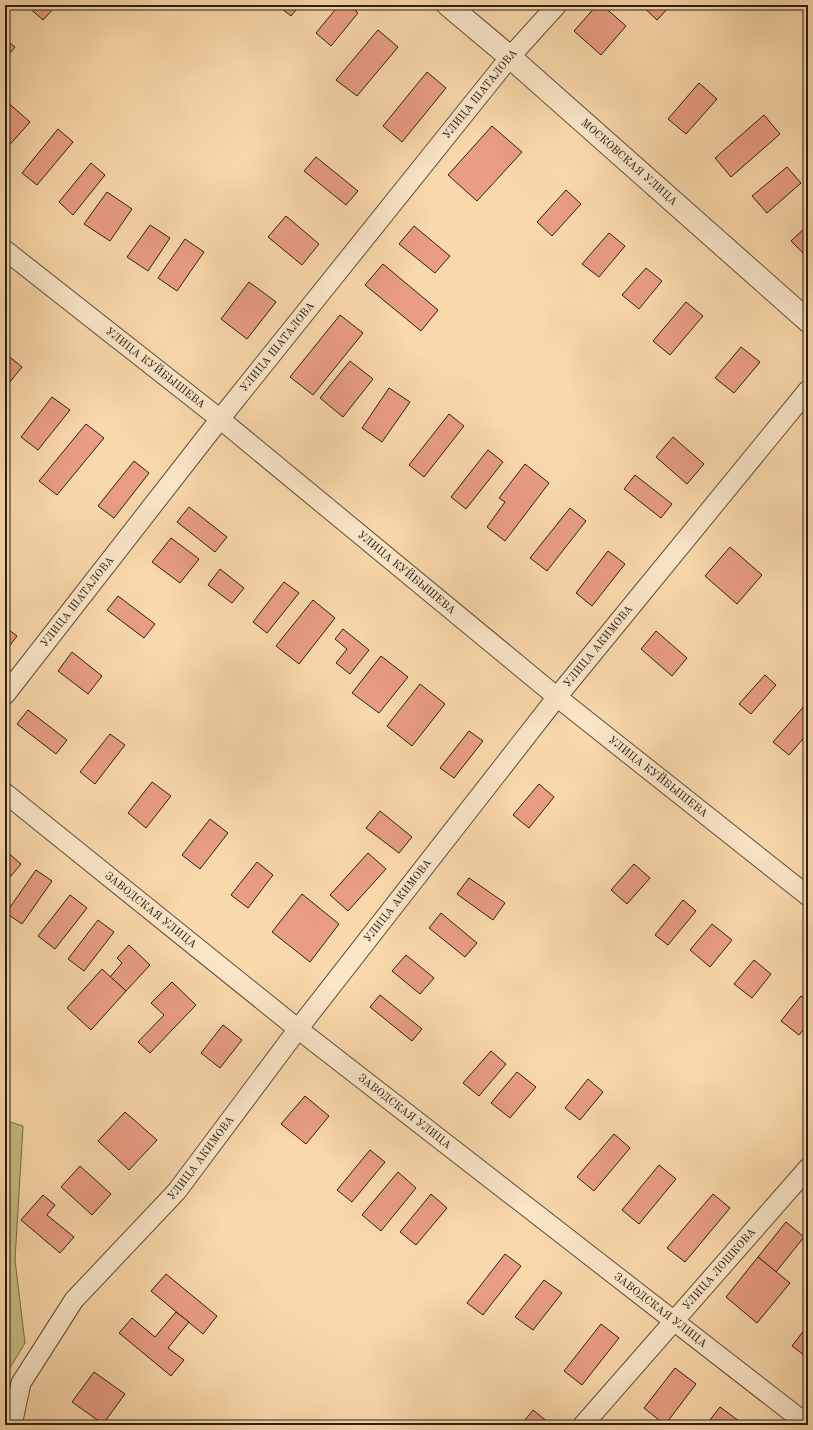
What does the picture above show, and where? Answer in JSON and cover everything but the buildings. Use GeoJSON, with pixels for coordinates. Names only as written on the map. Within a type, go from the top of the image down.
{"type":"FeatureCollection","features":[{"type":"Feature","properties":{"kind":"street","name":"МОСКОВСКАЯ УЛИЦА"},"geometry":{"type":"LineString","coordinates":[[448,5],[510,56],[808,321]]}},
{"type":"Feature","properties":{"kind":"street","name":"УЛИЦА ШАТАЛОВА"},"geometry":{"type":"LineString","coordinates":[[5,695],[220,419],[510,56],[557,5]]}},
{"type":"Feature","properties":{"kind":"street","name":"УЛИЦА КУЙБЫШЕВА"},"geometry":{"type":"LineString","coordinates":[[5,250],[220,419],[558,697],[808,896]]}},
{"type":"Feature","properties":{"kind":"street","name":"УЛИЦА АКИМОВА"},"geometry":{"type":"LineString","coordinates":[[12,1425],[21,1383],[74,1300],[177,1191],[298,1029],[558,697],[808,390]]}},
{"type":"Feature","properties":{"kind":"street","name":"ЗАВОДСКАЯ УЛИЦА"},"geometry":{"type":"LineString","coordinates":[[5,794],[298,1029],[673,1322],[808,1425]]}},
{"type":"Feature","properties":{"kind":"street","name":"УЛИЦА ЛОШКОВА"},"geometry":{"type":"LineString","coordinates":[[583,1425],[808,1168]]}},
{"type":"Feature","properties":{"kind":"shaded area"},"geometry":{"type":"Polygon","coordinates":[[[7,1121],[23,1126],[15,1260],[25,1343],[5,1376],[5,1126],[7,1121]]]}}]}
